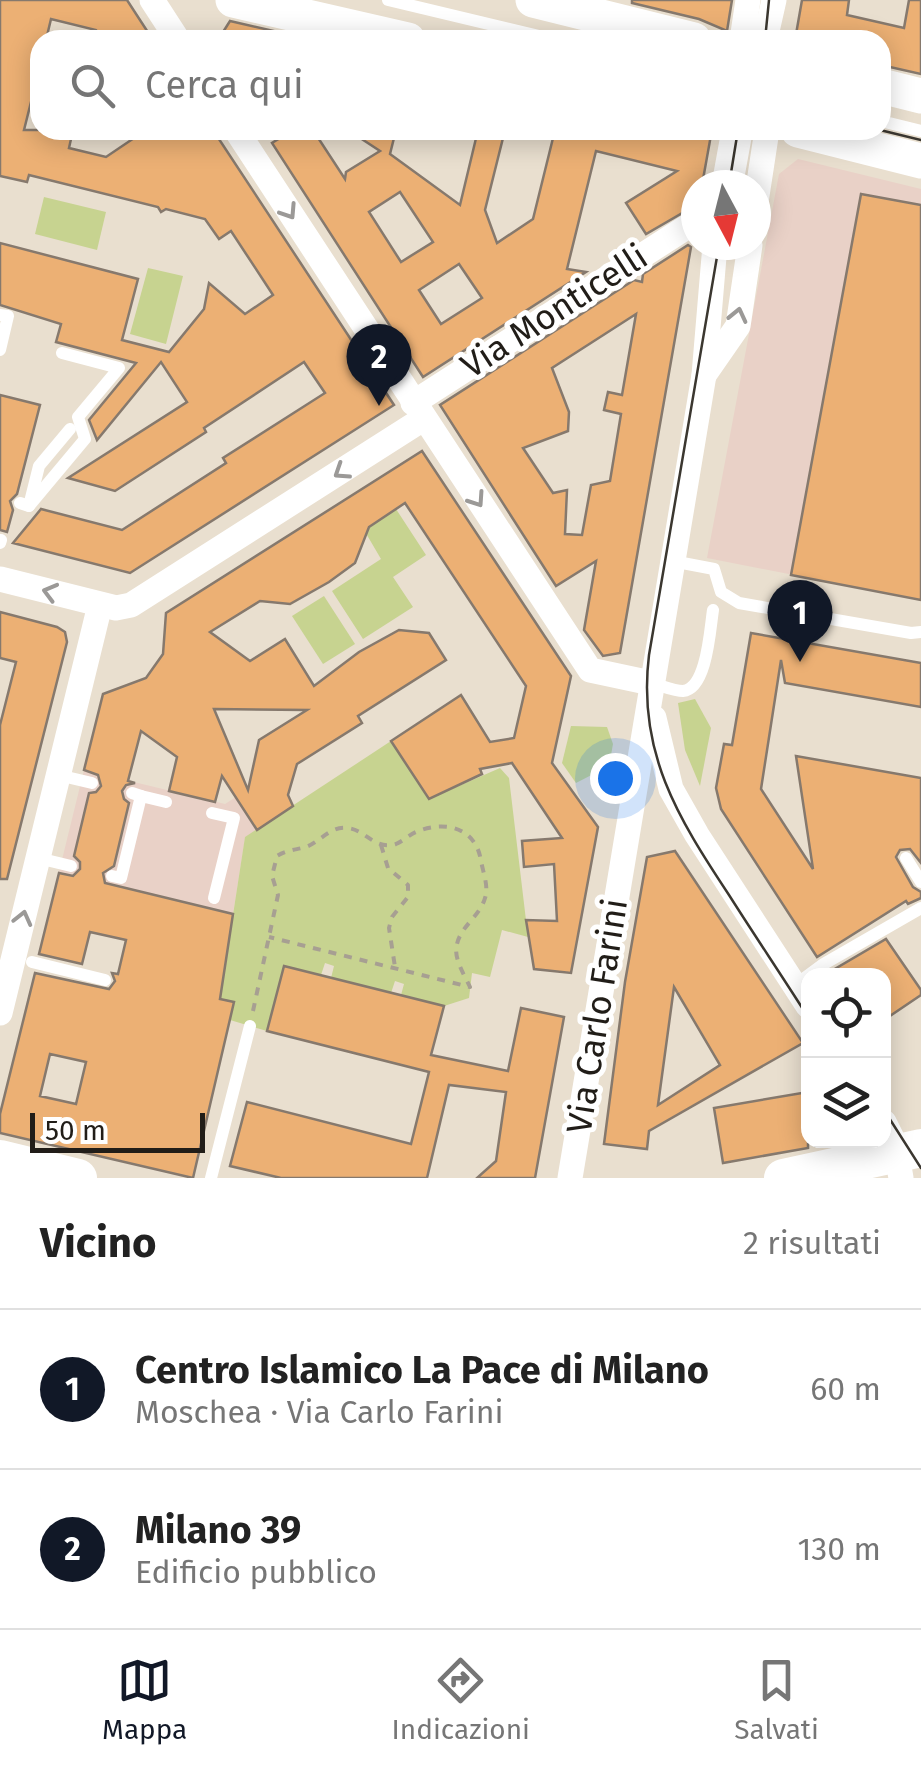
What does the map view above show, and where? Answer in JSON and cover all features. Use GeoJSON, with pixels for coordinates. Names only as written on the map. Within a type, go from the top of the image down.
{"type":"FeatureCollection","features":[{"type":"Feature","properties":{"kind":"main road"},"geometry":{"type":"LineString","coordinates":[[233,0],[364,30]]}},
{"type":"Feature","properties":{"kind":"main road"},"geometry":{"type":"LineString","coordinates":[[533,0],[654,30]]}},
{"type":"Feature","properties":{"kind":"main road"},"geometry":{"type":"LineString","coordinates":[[891,88],[921,96]]}},
{"type":"Feature","properties":{"kind":"main road"},"geometry":{"type":"LineString","coordinates":[[836,140],[921,162]]}},
{"type":"Feature","properties":{"kind":"main road"},"geometry":{"type":"LineString","coordinates":[[783,1178],[903,1147]]}},
{"type":"Feature","properties":{"kind":"main road"},"geometry":{"type":"LineString","coordinates":[[0,1159],[78,1178]]}},
{"type":"Feature","properties":{"kind":"street"},"geometry":{"type":"LineString","coordinates":[[152,0],[172,30]]}},
{"type":"Feature","properties":{"kind":"street"},"geometry":{"type":"LineString","coordinates":[[744,30],[748,0]]}},
{"type":"Feature","properties":{"kind":"street"},"geometry":{"type":"LineString","coordinates":[[767,30],[774,0]]}},
{"type":"Feature","properties":{"kind":"street"},"geometry":{"type":"LineString","coordinates":[[242,140],[590,670],[653,670]]}},
{"type":"Feature","properties":{"kind":"street"},"geometry":{"type":"LineString","coordinates":[[727,170],[732,140]]}},
{"type":"Feature","properties":{"kind":"street"},"geometry":{"type":"LineString","coordinates":[[761,170],[765,140]]}},
{"type":"Feature","properties":{"kind":"street","name":"Via Monticelli"},"geometry":{"type":"LineString","coordinates":[[100,605],[116,608],[146,597],[681,231]]}},
{"type":"Feature","properties":{"kind":"street"},"geometry":{"type":"LineString","coordinates":[[714,260],[704,375],[653,670],[657,740],[671,789],[697,835],[801,993]]}},
{"type":"Feature","properties":{"kind":"street"},"geometry":{"type":"LineString","coordinates":[[704,375],[738,326],[748,260]]}},
{"type":"Feature","properties":{"kind":"street"},"geometry":{"type":"LineString","coordinates":[[0,579],[100,605],[0,1013]]}},
{"type":"Feature","properties":{"kind":"street","name":"Via Carlo Farini"},"geometry":{"type":"LineString","coordinates":[[570,1178],[653,670]]}},
{"type":"Feature","properties":{"kind":"lane"},"geometry":{"type":"LineString","coordinates":[[388,0],[514,30]]}},
{"type":"Feature","properties":{"kind":"lane"},"geometry":{"type":"LineString","coordinates":[[891,124],[921,131]]}},
{"type":"Feature","properties":{"kind":"lane"},"geometry":{"type":"LineString","coordinates":[[740,170],[745,140]]}},
{"type":"Feature","properties":{"kind":"lane"},"geometry":{"type":"LineString","coordinates":[[704,375],[723,260]]}},
{"type":"Feature","properties":{"kind":"lane"},"geometry":{"type":"LineString","coordinates":[[0,314],[8,316],[0,350]]}},
{"type":"Feature","properties":{"kind":"lane"},"geometry":{"type":"LineString","coordinates":[[62,353],[119,368],[78,418],[85,439],[24,505],[39,466],[70,430]]}},
{"type":"Feature","properties":{"kind":"lane"},"geometry":{"type":"LineString","coordinates":[[672,561],[714,569],[721,592],[739,603],[921,632]]}},
{"type":"Feature","properties":{"kind":"lane"},"geometry":{"type":"LineString","coordinates":[[653,670],[682,691],[695,686],[702,673],[713,610]]}},
{"type":"Feature","properties":{"kind":"lane"},"geometry":{"type":"LineString","coordinates":[[58,775],[92,783]]}},
{"type":"Feature","properties":{"kind":"lane"},"geometry":{"type":"LineString","coordinates":[[112,876],[121,878],[137,794],[166,802]]}},
{"type":"Feature","properties":{"kind":"lane"},"geometry":{"type":"LineString","coordinates":[[212,813],[234,818],[214,898]]}},
{"type":"Feature","properties":{"kind":"lane"},"geometry":{"type":"LineString","coordinates":[[38,858],[72,866]]}},
{"type":"Feature","properties":{"kind":"lane"},"geometry":{"type":"LineString","coordinates":[[906,858],[921,882]]}},
{"type":"Feature","properties":{"kind":"lane"},"geometry":{"type":"LineString","coordinates":[[839,968],[921,908]]}},
{"type":"Feature","properties":{"kind":"lane"},"geometry":{"type":"LineString","coordinates":[[32,962],[105,980]]}},
{"type":"Feature","properties":{"kind":"lane"},"geometry":{"type":"LineString","coordinates":[[212,1178],[250,1026]]}},
{"type":"Feature","properties":{"kind":"path"},"geometry":{"type":"LineString","coordinates":[[250,1026],[268,938],[278,895],[272,876],[277,856],[310,846],[330,831],[343,827],[381,845],[394,844],[436,826],[454,827],[469,834],[480,852],[487,894],[456,946],[458,962],[470,987],[268,938]]}},
{"type":"Feature","properties":{"kind":"path"},"geometry":{"type":"LineString","coordinates":[[381,845],[388,868],[408,885],[408,897],[392,917],[389,928],[395,969]]}},
{"type":"Feature","properties":{"kind":"shaded area"},"geometry":{"type":"Polygon","coordinates":[[[798,159],[921,189],[921,600],[707,558],[763,260],[771,260],[771,217],[779,174],[798,159]]]}},
{"type":"Feature","properties":{"kind":"shaded area"},"geometry":{"type":"Polygon","coordinates":[[[84,770],[225,804],[236,797],[257,830],[245,838],[233,914],[59,872],[84,770]]]}},
{"type":"Feature","properties":{"kind":"green space"},"geometry":{"type":"Polygon","coordinates":[[[44,197],[106,212],[97,250],[35,234],[44,197]]]}},
{"type":"Feature","properties":{"kind":"green space"},"geometry":{"type":"Polygon","coordinates":[[[148,268],[183,276],[166,344],[130,334],[148,268]]]}},
{"type":"Feature","properties":{"kind":"green space"},"geometry":{"type":"Polygon","coordinates":[[[396,509],[426,555],[393,577],[413,607],[363,639],[332,591],[381,559],[364,530],[396,509]]]}},
{"type":"Feature","properties":{"kind":"green space"},"geometry":{"type":"Polygon","coordinates":[[[324,596],[355,644],[323,664],[292,616],[324,596]]]}},
{"type":"Feature","properties":{"kind":"green space"},"geometry":{"type":"Polygon","coordinates":[[[695,699],[711,728],[700,786],[685,750],[678,703],[695,699]]]}},
{"type":"Feature","properties":{"kind":"green space"},"geometry":{"type":"Polygon","coordinates":[[[571,726],[607,727],[613,744],[609,766],[576,783],[562,763],[571,726]]]}},
{"type":"Feature","properties":{"kind":"green space"},"geometry":{"type":"Polygon","coordinates":[[[391,741],[429,799],[500,768],[509,778],[528,937],[502,930],[490,977],[472,973],[469,998],[444,1006],[401,995],[404,984],[395,981],[391,993],[331,978],[334,966],[325,963],[321,975],[284,966],[267,1031],[230,1020],[234,1003],[220,999],[245,837],[391,741]]]}},
{"type":"Feature","properties":{"kind":"building"},"geometry":{"type":"Polygon","coordinates":[[[0,0],[127,0],[146,30],[96,30],[51,19],[48,30],[30,30],[30,106],[24,130],[30,130],[30,140],[71,140],[69,148],[106,157],[131,140],[220,140],[394,405],[130,573],[13,543],[41,509],[122,530],[226,463],[223,458],[325,393],[304,362],[115,491],[68,478],[187,402],[161,362],[97,440],[89,420],[136,363],[56,342],[61,324],[0,305],[0,243],[138,279],[122,340],[169,352],[204,309],[209,283],[245,314],[273,295],[231,231],[219,239],[205,219],[166,209],[161,212],[158,207],[29,175],[27,182],[0,176],[0,0]]]}},
{"type":"Feature","properties":{"kind":"building"},"geometry":{"type":"Polygon","coordinates":[[[632,0],[732,0],[727,30],[632,0]]]}},
{"type":"Feature","properties":{"kind":"building"},"geometry":{"type":"Polygon","coordinates":[[[802,0],[849,0],[847,15],[904,28],[909,0],[921,0],[921,74],[891,67],[891,30],[797,30],[802,0]]]}},
{"type":"Feature","properties":{"kind":"building"},"geometry":{"type":"Polygon","coordinates":[[[230,21],[269,30],[224,30],[230,21]]]}},
{"type":"Feature","properties":{"kind":"building"},"geometry":{"type":"Polygon","coordinates":[[[320,140],[345,179],[346,172],[380,151],[363,140],[394,140],[390,154],[460,205],[476,140],[502,140],[485,210],[497,243],[533,219],[553,140],[710,140],[705,170],[681,170],[681,214],[646,234],[626,203],[677,171],[596,151],[567,269],[586,272],[423,377],[272,143],[320,140]],[[400,192],[369,212],[401,262],[433,242],[400,192]],[[459,264],[419,290],[441,324],[482,298],[459,264]]]}},
{"type":"Feature","properties":{"kind":"building"},"geometry":{"type":"Polygon","coordinates":[[[861,194],[921,205],[921,600],[791,575],[861,194]]]}},
{"type":"Feature","properties":{"kind":"building"},"geometry":{"type":"Polygon","coordinates":[[[681,250],[681,260],[689,260],[620,653],[603,656],[584,630],[596,561],[556,586],[440,405],[634,280],[642,282],[643,274],[681,250]],[[636,314],[552,368],[569,412],[568,431],[523,448],[553,493],[567,490],[565,534],[582,535],[591,485],[610,481],[621,414],[604,410],[608,392],[622,395],[636,314]]]}},
{"type":"Feature","properties":{"kind":"building"},"geometry":{"type":"Polygon","coordinates":[[[0,395],[40,405],[17,494],[10,501],[13,510],[7,532],[0,530],[0,395]]]}},
{"type":"Feature","properties":{"kind":"building"},"geometry":{"type":"Polygon","coordinates":[[[422,451],[571,676],[552,763],[598,827],[571,973],[534,969],[526,920],[557,921],[554,864],[524,867],[522,841],[562,838],[512,763],[480,769],[482,774],[429,799],[391,741],[461,695],[490,742],[514,738],[526,686],[405,503],[369,527],[355,563],[329,582],[290,604],[260,601],[210,632],[250,661],[285,639],[314,686],[359,652],[399,630],[429,633],[446,660],[358,716],[362,723],[297,764],[288,795],[293,806],[257,830],[222,776],[215,802],[169,791],[177,757],[141,731],[128,781],[135,783],[126,785],[122,791],[129,803],[114,866],[103,873],[105,883],[233,914],[220,999],[234,1002],[193,1178],[0,1133],[0,1114],[35,973],[109,989],[115,981],[112,973],[118,974],[126,940],[90,932],[82,964],[39,954],[59,873],[73,876],[80,869],[74,856],[89,793],[101,786],[98,775],[84,770],[103,694],[146,678],[163,654],[166,613],[422,451]],[[214,709],[248,790],[259,740],[307,710],[214,709]],[[50,1054],[40,1096],[76,1104],[86,1062],[50,1054]]]}},
{"type":"Feature","properties":{"kind":"building"},"geometry":{"type":"Polygon","coordinates":[[[0,612],[57,627],[65,632],[67,642],[7,879],[0,879],[0,725],[16,662],[0,658],[0,612]]]}},
{"type":"Feature","properties":{"kind":"building"},"geometry":{"type":"Polygon","coordinates":[[[751,633],[921,663],[921,707],[785,683],[781,660],[761,789],[813,869],[796,756],[921,778],[921,863],[910,849],[900,850],[896,857],[913,887],[921,892],[921,898],[908,904],[906,901],[817,957],[721,809],[716,788],[724,744],[732,745],[751,633]]]}},
{"type":"Feature","properties":{"kind":"building"},"geometry":{"type":"Polygon","coordinates":[[[675,851],[801,1044],[649,1131],[647,1149],[604,1144],[625,982],[647,857],[675,851]],[[674,987],[658,1105],[720,1065],[674,987]]]}},
{"type":"Feature","properties":{"kind":"building"},"geometry":{"type":"Polygon","coordinates":[[[886,939],[921,995],[891,1015],[891,968],[837,968],[886,939]]]}},
{"type":"Feature","properties":{"kind":"building"},"geometry":{"type":"Polygon","coordinates":[[[284,966],[444,1006],[431,1055],[508,1071],[521,1008],[564,1017],[535,1178],[477,1178],[496,1161],[506,1092],[449,1085],[427,1178],[281,1178],[230,1166],[247,1102],[411,1144],[429,1072],[267,1031],[284,966]]]}},
{"type":"Feature","properties":{"kind":"building"},"geometry":{"type":"Polygon","coordinates":[[[801,1093],[801,1148],[808,1148],[723,1163],[714,1108],[801,1093]]]}},
{"type":"Feature","properties":{"kind":"tram line"},"geometry":{"type":"LineString","coordinates":[[766,30],[769,0]]}},
{"type":"Feature","properties":{"kind":"tram line"},"geometry":{"type":"LineString","coordinates":[[891,133],[921,140]]}},
{"type":"Feature","properties":{"kind":"tram line"},"geometry":{"type":"LineString","coordinates":[[731,170],[736,140]]}},
{"type":"Feature","properties":{"kind":"tram line"},"geometry":{"type":"LineString","coordinates":[[716,260],[649,655],[649,723],[665,782],[693,839],[801,1006]]}},
{"type":"Feature","properties":{"kind":"tram line"},"geometry":{"type":"LineString","coordinates":[[891,1121],[921,1168]]}},
{"type":"Feature","properties":{"kind":"place","name":"Milano 39"},"geometry":{"type":"Point","coordinates":[379,406]}},
{"type":"Feature","properties":{"kind":"place","name":"Centro Islamico La Pace di Milano"},"geometry":{"type":"Point","coordinates":[800,662]}}]}
